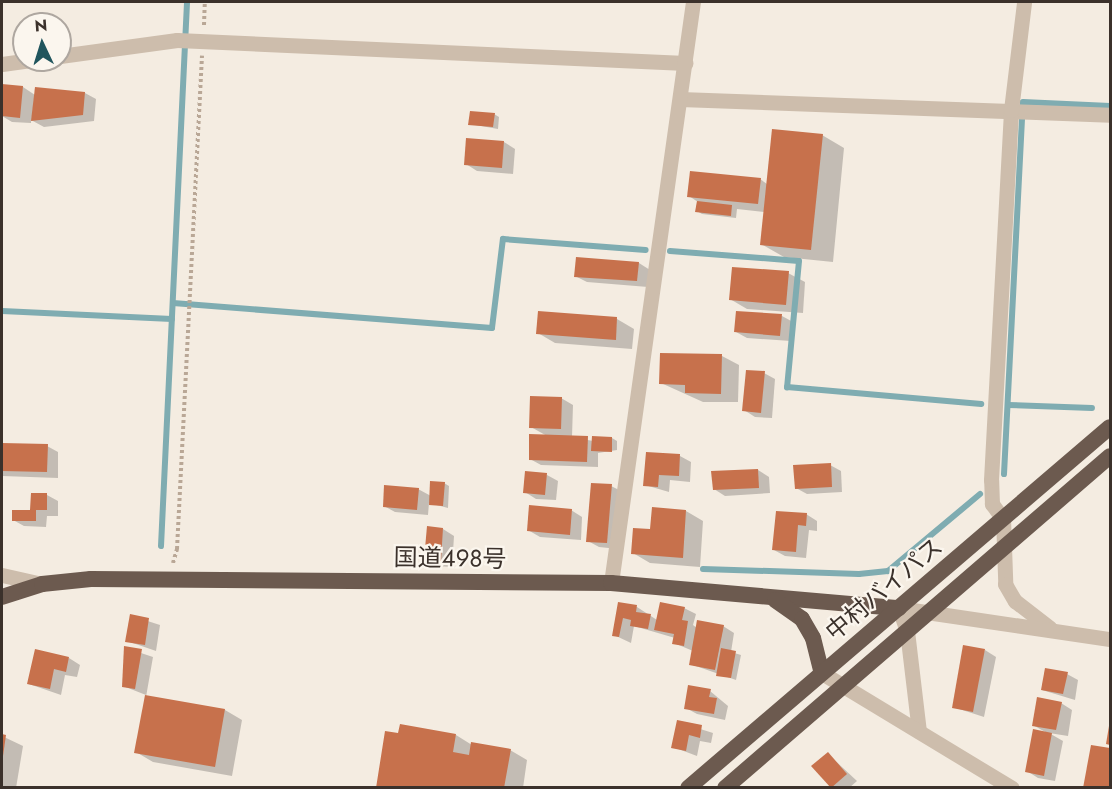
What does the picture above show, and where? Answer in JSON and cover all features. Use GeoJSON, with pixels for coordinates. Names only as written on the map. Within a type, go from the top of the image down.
{"type":"FeatureCollection","features":[{"type":"Feature","properties":{"kind":"highway","name":"中村バイパス"},"geometry":{"type":"LineString","coordinates":[[695,785],[822,673],[1110,427]]}},
{"type":"Feature","properties":{"kind":"highway","name":"中村バイパス"},"geometry":{"type":"LineString","coordinates":[[725,788],[1110,456]]}},
{"type":"Feature","properties":{"kind":"highway","name":"国道498号"},"geometry":{"type":"LineString","coordinates":[[2,597],[42,584],[91,579],[610,583],[899,608]]}},
{"type":"Feature","properties":{"kind":"highway"},"geometry":{"type":"LineString","coordinates":[[771,597],[802,619],[813,638],[822,673]]}},
{"type":"Feature","properties":{"kind":"street"},"geometry":{"type":"LineString","coordinates":[[610,583],[693,2]]}},
{"type":"Feature","properties":{"kind":"street"},"geometry":{"type":"LineString","coordinates":[[1024,2],[1019,111],[991,480],[992,504],[1003,519],[1005,584],[1015,601],[1053,630]]}},
{"type":"Feature","properties":{"kind":"street"},"geometry":{"type":"LineString","coordinates":[[72,55],[190,41],[685,63]]}},
{"type":"Feature","properties":{"kind":"street"},"geometry":{"type":"LineString","coordinates":[[680,99],[1110,114]]}},
{"type":"Feature","properties":{"kind":"street"},"geometry":{"type":"LineString","coordinates":[[2,575],[42,584]]}},
{"type":"Feature","properties":{"kind":"street"},"geometry":{"type":"LineString","coordinates":[[899,608],[925,614],[1110,639]]}},
{"type":"Feature","properties":{"kind":"street"},"geometry":{"type":"LineString","coordinates":[[899,608],[907,631],[919,731]]}},
{"type":"Feature","properties":{"kind":"street"},"geometry":{"type":"LineString","coordinates":[[822,673],[1012,788]]}},
{"type":"Feature","properties":{"kind":"path"},"geometry":{"type":"LineString","coordinates":[[168,579],[177,549],[190,298],[190,41],[205,2]]}},
{"type":"Feature","properties":{"kind":"building"},"geometry":{"type":"Polygon","coordinates":[[[2,84],[23,86],[20,118],[2,116],[2,84]]]}},
{"type":"Feature","properties":{"kind":"building"},"geometry":{"type":"Polygon","coordinates":[[[35,87],[85,92],[83,115],[31,121],[35,87]]]}},
{"type":"Feature","properties":{"kind":"building"},"geometry":{"type":"Polygon","coordinates":[[[470,111],[495,113],[493,127],[468,125],[470,111]]]}},
{"type":"Feature","properties":{"kind":"building"},"geometry":{"type":"Polygon","coordinates":[[[772,129],[823,134],[811,250],[760,245],[772,129]]]}},
{"type":"Feature","properties":{"kind":"building"},"geometry":{"type":"Polygon","coordinates":[[[466,138],[504,141],[502,168],[464,165],[466,138]]]}},
{"type":"Feature","properties":{"kind":"building"},"geometry":{"type":"Polygon","coordinates":[[[690,171],[761,178],[758,204],[687,197],[690,171]]]}},
{"type":"Feature","properties":{"kind":"building"},"geometry":{"type":"Polygon","coordinates":[[[697,201],[732,205],[731,216],[695,212],[697,201]]]}},
{"type":"Feature","properties":{"kind":"building"},"geometry":{"type":"Polygon","coordinates":[[[576,257],[639,262],[637,281],[574,277],[576,257]]]}},
{"type":"Feature","properties":{"kind":"building"},"geometry":{"type":"Polygon","coordinates":[[[732,267],[789,271],[786,305],[729,300],[732,267]]]}},
{"type":"Feature","properties":{"kind":"building"},"geometry":{"type":"Polygon","coordinates":[[[538,311],[617,317],[616,340],[536,334],[538,311]]]}},
{"type":"Feature","properties":{"kind":"building"},"geometry":{"type":"Polygon","coordinates":[[[736,311],[782,314],[780,336],[734,332],[736,311]]]}},
{"type":"Feature","properties":{"kind":"building"},"geometry":{"type":"Polygon","coordinates":[[[660,353],[722,354],[721,394],[685,393],[685,385],[659,384],[660,353]]]}},
{"type":"Feature","properties":{"kind":"building"},"geometry":{"type":"Polygon","coordinates":[[[746,370],[765,371],[761,413],[742,411],[746,370]]]}},
{"type":"Feature","properties":{"kind":"building"},"geometry":{"type":"Polygon","coordinates":[[[530,396],[562,397],[561,429],[529,428],[530,396]]]}},
{"type":"Feature","properties":{"kind":"building"},"geometry":{"type":"Polygon","coordinates":[[[529,434],[588,436],[587,462],[529,460],[529,434]]]}},
{"type":"Feature","properties":{"kind":"building"},"geometry":{"type":"Polygon","coordinates":[[[592,436],[612,437],[612,452],[591,451],[592,436]]]}},
{"type":"Feature","properties":{"kind":"building"},"geometry":{"type":"Polygon","coordinates":[[[2,443],[48,444],[47,472],[2,471],[2,443]]]}},
{"type":"Feature","properties":{"kind":"building"},"geometry":{"type":"Polygon","coordinates":[[[646,452],[680,454],[679,476],[659,475],[658,487],[643,486],[646,452]]]}},
{"type":"Feature","properties":{"kind":"building"},"geometry":{"type":"Polygon","coordinates":[[[831,463],[832,487],[795,489],[793,465],[831,463]]]}},
{"type":"Feature","properties":{"kind":"building"},"geometry":{"type":"Polygon","coordinates":[[[758,469],[759,488],[713,490],[711,471],[758,469]]]}},
{"type":"Feature","properties":{"kind":"building"},"geometry":{"type":"Polygon","coordinates":[[[525,471],[547,473],[545,495],[523,493],[525,471]]]}},
{"type":"Feature","properties":{"kind":"building"},"geometry":{"type":"Polygon","coordinates":[[[430,481],[445,482],[443,506],[429,505],[430,481]]]}},
{"type":"Feature","properties":{"kind":"building"},"geometry":{"type":"Polygon","coordinates":[[[591,483],[612,484],[607,543],[586,542],[591,483]]]}},
{"type":"Feature","properties":{"kind":"building"},"geometry":{"type":"Polygon","coordinates":[[[384,485],[419,488],[417,510],[383,507],[384,485]]]}},
{"type":"Feature","properties":{"kind":"building"},"geometry":{"type":"Polygon","coordinates":[[[31,493],[47,493],[47,510],[36,510],[36,521],[12,521],[12,510],[30,510],[31,493]]]}},
{"type":"Feature","properties":{"kind":"building"},"geometry":{"type":"Polygon","coordinates":[[[529,505],[572,509],[570,535],[527,531],[529,505]]]}},
{"type":"Feature","properties":{"kind":"building"},"geometry":{"type":"Polygon","coordinates":[[[652,507],[686,510],[683,558],[631,554],[633,528],[650,529],[652,507]]]}},
{"type":"Feature","properties":{"kind":"building"},"geometry":{"type":"Polygon","coordinates":[[[776,511],[807,513],[806,526],[798,525],[796,552],[772,550],[776,511]]]}},
{"type":"Feature","properties":{"kind":"building"},"geometry":{"type":"Polygon","coordinates":[[[427,526],[443,528],[441,561],[424,560],[427,526]]]}},
{"type":"Feature","properties":{"kind":"building"},"geometry":{"type":"Polygon","coordinates":[[[618,602],[637,605],[636,612],[651,614],[648,629],[630,626],[631,620],[623,618],[619,637],[612,636],[618,602]]]}},
{"type":"Feature","properties":{"kind":"building"},"geometry":{"type":"Polygon","coordinates":[[[660,602],[685,607],[682,620],[688,621],[684,646],[672,644],[674,634],[654,630],[660,602]]]}},
{"type":"Feature","properties":{"kind":"building"},"geometry":{"type":"Polygon","coordinates":[[[130,614],[149,618],[145,645],[125,642],[130,614]]]}},
{"type":"Feature","properties":{"kind":"building"},"geometry":{"type":"Polygon","coordinates":[[[697,620],[724,625],[715,670],[689,665],[697,620]]]}},
{"type":"Feature","properties":{"kind":"building"},"geometry":{"type":"Polygon","coordinates":[[[963,645],[985,649],[973,712],[952,708],[963,645]]]}},
{"type":"Feature","properties":{"kind":"building"},"geometry":{"type":"Polygon","coordinates":[[[124,646],[142,649],[135,689],[122,687],[124,646]]]}},
{"type":"Feature","properties":{"kind":"building"},"geometry":{"type":"Polygon","coordinates":[[[721,648],[736,651],[731,678],[716,676],[721,648]]]}},
{"type":"Feature","properties":{"kind":"building"},"geometry":{"type":"Polygon","coordinates":[[[35,649],[69,657],[66,672],[54,669],[50,689],[27,684],[35,649]]]}},
{"type":"Feature","properties":{"kind":"building"},"geometry":{"type":"Polygon","coordinates":[[[1045,668],[1068,672],[1063,694],[1041,690],[1045,668]]]}},
{"type":"Feature","properties":{"kind":"building"},"geometry":{"type":"Polygon","coordinates":[[[688,685],[711,689],[709,697],[717,698],[714,714],[684,709],[688,685]]]}},
{"type":"Feature","properties":{"kind":"building"},"geometry":{"type":"Polygon","coordinates":[[[145,695],[225,709],[215,767],[134,753],[145,695]]]}},
{"type":"Feature","properties":{"kind":"building"},"geometry":{"type":"Polygon","coordinates":[[[1037,697],[1062,702],[1056,730],[1032,726],[1037,697]]]}},
{"type":"Feature","properties":{"kind":"building"},"geometry":{"type":"Polygon","coordinates":[[[677,720],[702,725],[700,738],[689,735],[686,751],[671,748],[677,720]]]}},
{"type":"Feature","properties":{"kind":"building"},"geometry":{"type":"Polygon","coordinates":[[[400,724],[456,734],[453,752],[469,755],[471,742],[511,749],[504,788],[376,788],[385,731],[398,733],[400,724]]]}},
{"type":"Feature","properties":{"kind":"building"},"geometry":{"type":"Polygon","coordinates":[[[1110,726],[1110,745],[1106,744],[1110,726]]]}},
{"type":"Feature","properties":{"kind":"building"},"geometry":{"type":"Polygon","coordinates":[[[1033,729],[1052,733],[1044,776],[1025,772],[1033,729]]]}},
{"type":"Feature","properties":{"kind":"building"},"geometry":{"type":"Polygon","coordinates":[[[2,734],[6,735],[3,756],[2,756],[2,734]]]}},
{"type":"Feature","properties":{"kind":"building"},"geometry":{"type":"Polygon","coordinates":[[[1091,745],[1110,748],[1110,788],[1083,788],[1091,745]]]}},
{"type":"Feature","properties":{"kind":"building"},"geometry":{"type":"Polygon","coordinates":[[[828,752],[847,774],[831,788],[811,766],[828,752]]]}},
{"type":"Feature","properties":{"kind":"waterway"},"geometry":{"type":"LineString","coordinates":[[161,546],[187,2]]}},
{"type":"Feature","properties":{"kind":"waterway"},"geometry":{"type":"LineString","coordinates":[[1004,474],[1023,102],[1110,106]]}},
{"type":"Feature","properties":{"kind":"waterway"},"geometry":{"type":"LineString","coordinates":[[173,303],[492,328],[503,239],[646,250]]}},
{"type":"Feature","properties":{"kind":"waterway"},"geometry":{"type":"LineString","coordinates":[[670,251],[799,261],[787,387],[981,404]]}},
{"type":"Feature","properties":{"kind":"waterway"},"geometry":{"type":"LineString","coordinates":[[2,311],[172,319]]}},
{"type":"Feature","properties":{"kind":"waterway"},"geometry":{"type":"LineString","coordinates":[[1008,405],[1092,408]]}},
{"type":"Feature","properties":{"kind":"waterway"},"geometry":{"type":"LineString","coordinates":[[703,569],[859,574],[888,571],[980,494]]}}]}
